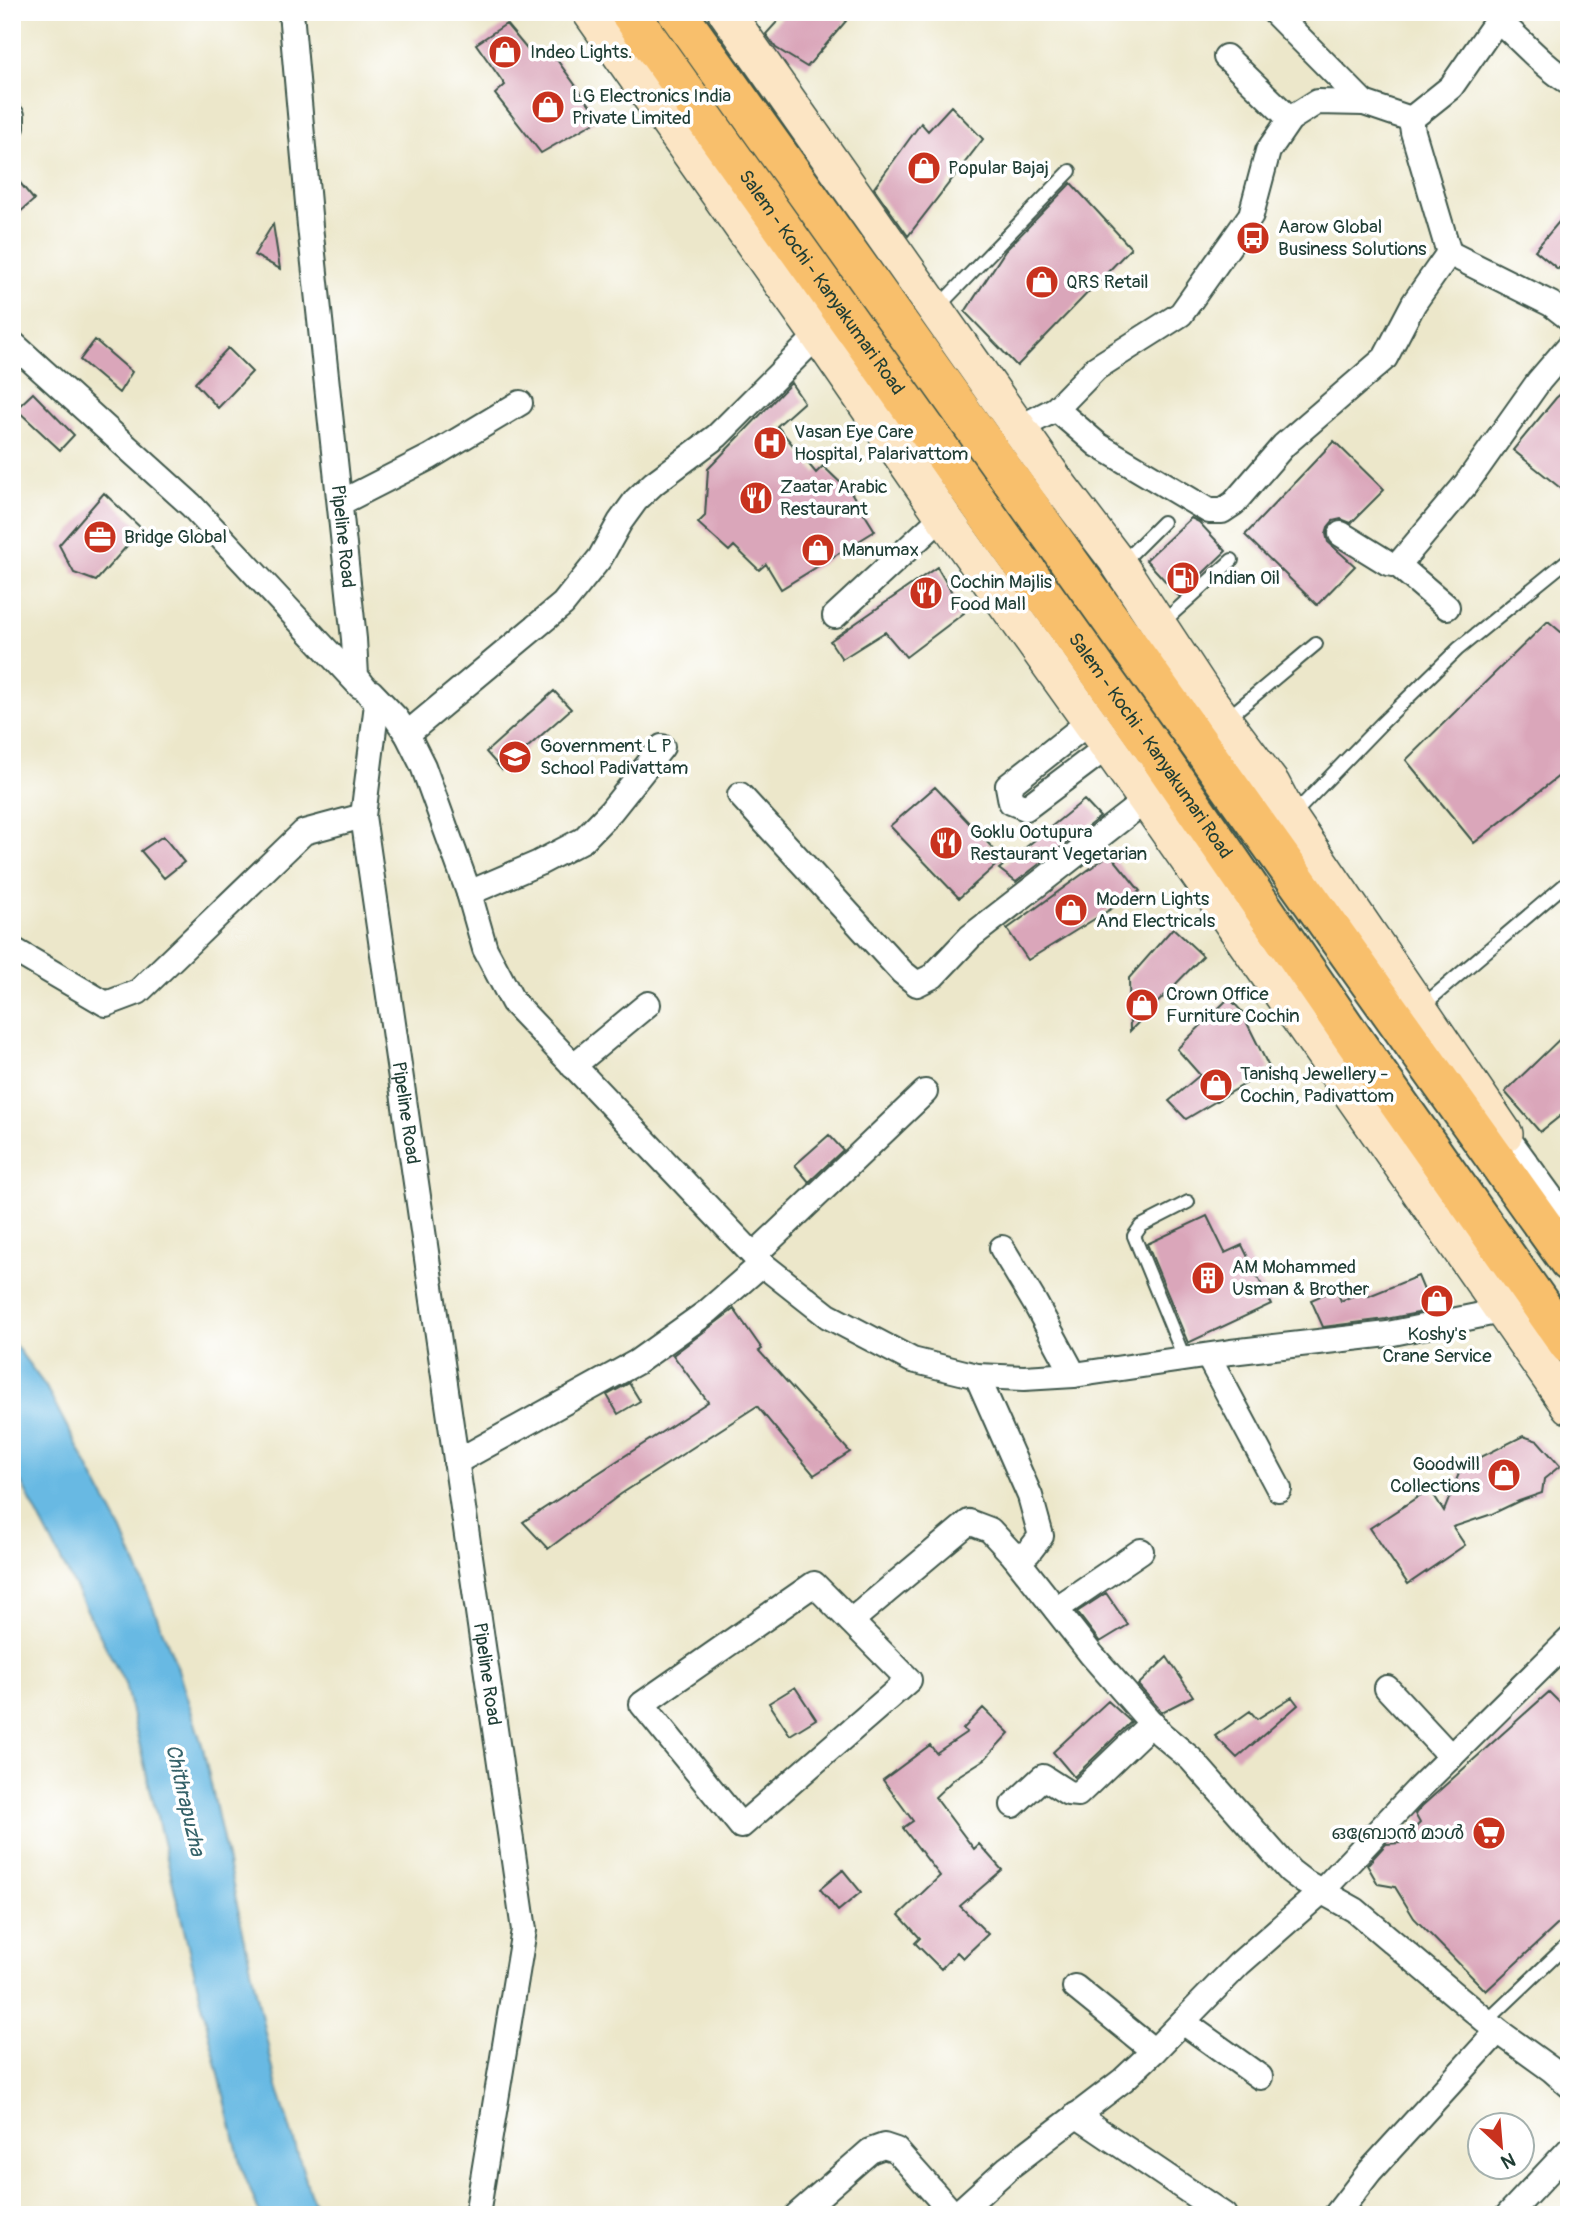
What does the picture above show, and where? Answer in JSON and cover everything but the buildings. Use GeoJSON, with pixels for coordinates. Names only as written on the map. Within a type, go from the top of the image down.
{"type":"FeatureCollection","features":[{"type":"Feature","properties":{"kind":"highway","name":"Salem - Kochi - Kanyakumari Road"},"geometry":{"type":"LineString","coordinates":[[629,12],[1184,825],[1356,1043],[1521,1307],[1569,1345]]}},
{"type":"Feature","properties":{"kind":"highway","name":"Salem - Kochi - Kanyakumari Road"},"geometry":{"type":"LineString","coordinates":[[677,12],[1104,611],[1407,1014],[1569,1262]]}},
{"type":"Feature","properties":{"kind":"highway"},"geometry":{"type":"LineString","coordinates":[[1356,1043],[1407,1014]]}},
{"type":"Feature","properties":{"kind":"street","name":"Pipeline Road"},"geometry":{"type":"LineString","coordinates":[[291,12],[356,676]]}},
{"type":"Feature","properties":{"kind":"street"},"geometry":{"type":"LineString","coordinates":[[590,12],[943,516],[1146,800],[1184,825],[1521,1307],[1569,1406]]}},
{"type":"Feature","properties":{"kind":"street"},"geometry":{"type":"LineString","coordinates":[[1274,12],[1364,103]]}},
{"type":"Feature","properties":{"kind":"street"},"geometry":{"type":"LineString","coordinates":[[734,16],[935,310],[1272,784],[1407,1014],[1505,1134],[1569,1222]]}},
{"type":"Feature","properties":{"kind":"street"},"geometry":{"type":"LineString","coordinates":[[1411,119],[1451,87],[1500,16],[1511,35],[1569,82]]}},
{"type":"Feature","properties":{"kind":"street"},"geometry":{"type":"LineString","coordinates":[[1226,57],[1290,119]]}},
{"type":"Feature","properties":{"kind":"street"},"geometry":{"type":"LineString","coordinates":[[1019,428],[1056,409],[1096,369],[1181,314],[1251,215],[1268,152],[1290,119],[1317,102],[1364,103],[1411,119]]}},
{"type":"Feature","properties":{"kind":"street"},"geometry":{"type":"LineString","coordinates":[[12,116],[12,127]]}},
{"type":"Feature","properties":{"kind":"street"},"geometry":{"type":"LineString","coordinates":[[1411,119],[1449,253],[1550,304],[1569,318]]}},
{"type":"Feature","properties":{"kind":"street"},"geometry":{"type":"LineString","coordinates":[[1056,409],[1098,444],[1209,511],[1222,511],[1234,503],[1284,445],[1385,358],[1414,303],[1449,253]]}},
{"type":"Feature","properties":{"kind":"street"},"geometry":{"type":"LineString","coordinates":[[407,734],[563,604],[600,558],[636,500],[654,483],[717,436],[818,335]]}},
{"type":"Feature","properties":{"kind":"street"},"geometry":{"type":"LineString","coordinates":[[12,343],[191,505],[377,704]]}},
{"type":"Feature","properties":{"kind":"street"},"geometry":{"type":"LineString","coordinates":[[1398,565],[1466,484],[1539,381],[1569,346]]}},
{"type":"Feature","properties":{"kind":"street"},"geometry":{"type":"LineString","coordinates":[[340,503],[430,457],[520,403]]}},
{"type":"Feature","properties":{"kind":"street"},"geometry":{"type":"LineString","coordinates":[[835,617],[943,516]]}},
{"type":"Feature","properties":{"kind":"street"},"geometry":{"type":"LineString","coordinates":[[1342,534],[1388,563],[1398,565],[1447,607]]}},
{"type":"Feature","properties":{"kind":"street"},"geometry":{"type":"LineString","coordinates":[[1104,611],[1127,577]]}},
{"type":"Feature","properties":{"kind":"street"},"geometry":{"type":"LineString","coordinates":[[356,676],[396,718],[423,766],[485,949],[513,1002],[758,1260],[840,1323],[912,1360],[977,1376],[1024,1378],[1074,1375],[1388,1334],[1521,1307]]}},
{"type":"Feature","properties":{"kind":"street"},"geometry":{"type":"LineString","coordinates":[[356,676],[377,704]]}},
{"type":"Feature","properties":{"kind":"street","name":"Pipeline Road"},"geometry":{"type":"LineString","coordinates":[[377,704],[363,816],[524,1930],[477,2215]]}},
{"type":"Feature","properties":{"kind":"street"},"geometry":{"type":"LineString","coordinates":[[468,893],[539,863],[583,840],[611,811],[662,747]]}},
{"type":"Feature","properties":{"kind":"street"},"geometry":{"type":"LineString","coordinates":[[740,795],[902,972],[917,984],[933,976],[970,937],[1146,800]]}},
{"type":"Feature","properties":{"kind":"street"},"geometry":{"type":"LineString","coordinates":[[12,949],[106,1004],[138,992],[304,832],[363,816]]}},
{"type":"Feature","properties":{"kind":"street"},"geometry":{"type":"LineString","coordinates":[[573,1066],[648,1004]]}},
{"type":"Feature","properties":{"kind":"street"},"geometry":{"type":"LineString","coordinates":[[456,1462],[637,1362],[707,1312],[925,1092]]}},
{"type":"Feature","properties":{"kind":"street"},"geometry":{"type":"LineString","coordinates":[[1002,1248],[1074,1375]]}},
{"type":"Feature","properties":{"kind":"street"},"geometry":{"type":"LineString","coordinates":[[1197,1358],[1279,1489]]}},
{"type":"Feature","properties":{"kind":"street"},"geometry":{"type":"LineString","coordinates":[[977,1376],[1030,1496],[1041,1536],[1028,1553],[1014,1556]]}},
{"type":"Feature","properties":{"kind":"street"},"geometry":{"type":"LineString","coordinates":[[851,1622],[969,1522],[990,1531],[1014,1556],[1091,1654],[1161,1734],[1191,1759],[1290,1871],[1355,1910],[1493,2026],[1569,2085]]}},
{"type":"Feature","properties":{"kind":"street"},"geometry":{"type":"LineString","coordinates":[[1056,1609],[1141,1551]]}},
{"type":"Feature","properties":{"kind":"street"},"geometry":{"type":"LineString","coordinates":[[814,1584],[851,1622],[909,1680],[741,1826],[642,1704],[814,1584]]}},
{"type":"Feature","properties":{"kind":"street"},"geometry":{"type":"LineString","coordinates":[[797,2215],[870,2151],[884,2146],[896,2150],[955,2215],[1009,2168],[1123,2080],[1239,1964],[1321,1892],[1451,1757],[1566,1648]]}},
{"type":"Feature","properties":{"kind":"street"},"geometry":{"type":"LineString","coordinates":[[1387,1688],[1451,1757]]}},
{"type":"Feature","properties":{"kind":"street"},"geometry":{"type":"LineString","coordinates":[[1013,1805],[1043,1777],[1068,1793],[1078,1794],[1152,1723]]}},
{"type":"Feature","properties":{"kind":"street"},"geometry":{"type":"LineString","coordinates":[[1074,1987],[1154,2051]]}},
{"type":"Feature","properties":{"kind":"street"},"geometry":{"type":"LineString","coordinates":[[1183,2022],[1260,2077]]}},
{"type":"Feature","properties":{"kind":"street"},"geometry":{"type":"LineString","coordinates":[[1336,2215],[1493,2026]]}},
{"type":"Feature","properties":{"kind":"street"},"geometry":{"type":"LineString","coordinates":[[1076,2115],[1224,2215]]}},
{"type":"Feature","properties":{"kind":"street"},"geometry":{"type":"LineString","coordinates":[[1508,2215],[1569,2150]]}},
{"type":"Feature","properties":{"kind":"lane"},"geometry":{"type":"LineString","coordinates":[[935,310],[1070,171]]}},
{"type":"Feature","properties":{"kind":"lane"},"geometry":{"type":"LineString","coordinates":[[1127,577],[1163,522]]}},
{"type":"Feature","properties":{"kind":"lane"},"geometry":{"type":"LineString","coordinates":[[1290,818],[1458,649],[1569,559]]}},
{"type":"Feature","properties":{"kind":"lane"},"geometry":{"type":"LineString","coordinates":[[1160,624],[1232,560]]}},
{"type":"Feature","properties":{"kind":"lane"},"geometry":{"type":"LineString","coordinates":[[1225,721],[1316,644]]}},
{"type":"Feature","properties":{"kind":"lane"},"geometry":{"type":"LineString","coordinates":[[1407,1014],[1569,881]]}},
{"type":"Feature","properties":{"kind":"lane"},"geometry":{"type":"LineString","coordinates":[[1188,1202],[1141,1226],[1134,1236],[1197,1358]]}},
{"type":"Feature","properties":{"kind":"lane"},"geometry":{"type":"LineString","coordinates":[[1493,2026],[1569,1943]]}},
{"type":"Feature","properties":{"kind":"water","name":"Chithrapuzha"},"geometry":{"type":"Polygon","coordinates":[[[12,1341],[46,1387],[122,1531],[177,1666],[203,1748],[276,2083],[310,2193],[320,2215],[260,2215],[241,2166],[125,1684],[12,1465],[12,1341]]]}},
{"type":"Feature","properties":{"kind":"place","name":"Indeo Lights."},"geometry":{"type":"Point","coordinates":[505,52]}},
{"type":"Feature","properties":{"kind":"place","name":"LG Electronics India Private Limited"},"geometry":{"type":"Point","coordinates":[548,107]}},
{"type":"Feature","properties":{"kind":"place","name":"Popular Bajaj"},"geometry":{"type":"Point","coordinates":[924,168]}},
{"type":"Feature","properties":{"kind":"place","name":"Aarow Global Business Solutions"},"geometry":{"type":"Point","coordinates":[1253,238]}},
{"type":"Feature","properties":{"kind":"place","name":"QRS Retail"},"geometry":{"type":"Point","coordinates":[1042,282]}},
{"type":"Feature","properties":{"kind":"place","name":"Vasan Eye Care Hospital, Palarivattom"},"geometry":{"type":"Point","coordinates":[770,443]}},
{"type":"Feature","properties":{"kind":"place","name":"Zaatar Arabic Restaurant"},"geometry":{"type":"Point","coordinates":[756,498]}},
{"type":"Feature","properties":{"kind":"place","name":"Bridge Global"},"geometry":{"type":"Point","coordinates":[100,537]}},
{"type":"Feature","properties":{"kind":"place","name":"Manumax"},"geometry":{"type":"Point","coordinates":[818,550]}},
{"type":"Feature","properties":{"kind":"place","name":"Indian Oil"},"geometry":{"type":"Point","coordinates":[1183,578]}},
{"type":"Feature","properties":{"kind":"place","name":"Cochin Majlis Food Mall"},"geometry":{"type":"Point","coordinates":[926,593]}},
{"type":"Feature","properties":{"kind":"place","name":"Government L P School Padivattam"},"geometry":{"type":"Point","coordinates":[515,757]}},
{"type":"Feature","properties":{"kind":"place","name":"Goklu Ootupura Restaurant Vegetarian"},"geometry":{"type":"Point","coordinates":[946,843]}},
{"type":"Feature","properties":{"kind":"place","name":"Modern Lights And Electricals"},"geometry":{"type":"Point","coordinates":[1071,910]}},
{"type":"Feature","properties":{"kind":"place","name":"Crown Office Furniture Cochin"},"geometry":{"type":"Point","coordinates":[1142,1005]}},
{"type":"Feature","properties":{"kind":"place","name":"Tanishq Jewellery - Cochin, Padivattom"},"geometry":{"type":"Point","coordinates":[1216,1085]}},
{"type":"Feature","properties":{"kind":"place","name":"AM Mohammed Usman & Brother"},"geometry":{"type":"Point","coordinates":[1208,1278]}},
{"type":"Feature","properties":{"kind":"place","name":"Koshy's Crane Service"},"geometry":{"type":"Point","coordinates":[1437,1301]}},
{"type":"Feature","properties":{"kind":"place","name":"Goodwill Collections"},"geometry":{"type":"Point","coordinates":[1504,1475]}},
{"type":"Feature","properties":{"kind":"place","name":"ഒബ്രോൻ മാൾ"},"geometry":{"type":"Point","coordinates":[1489,1833]}}]}
